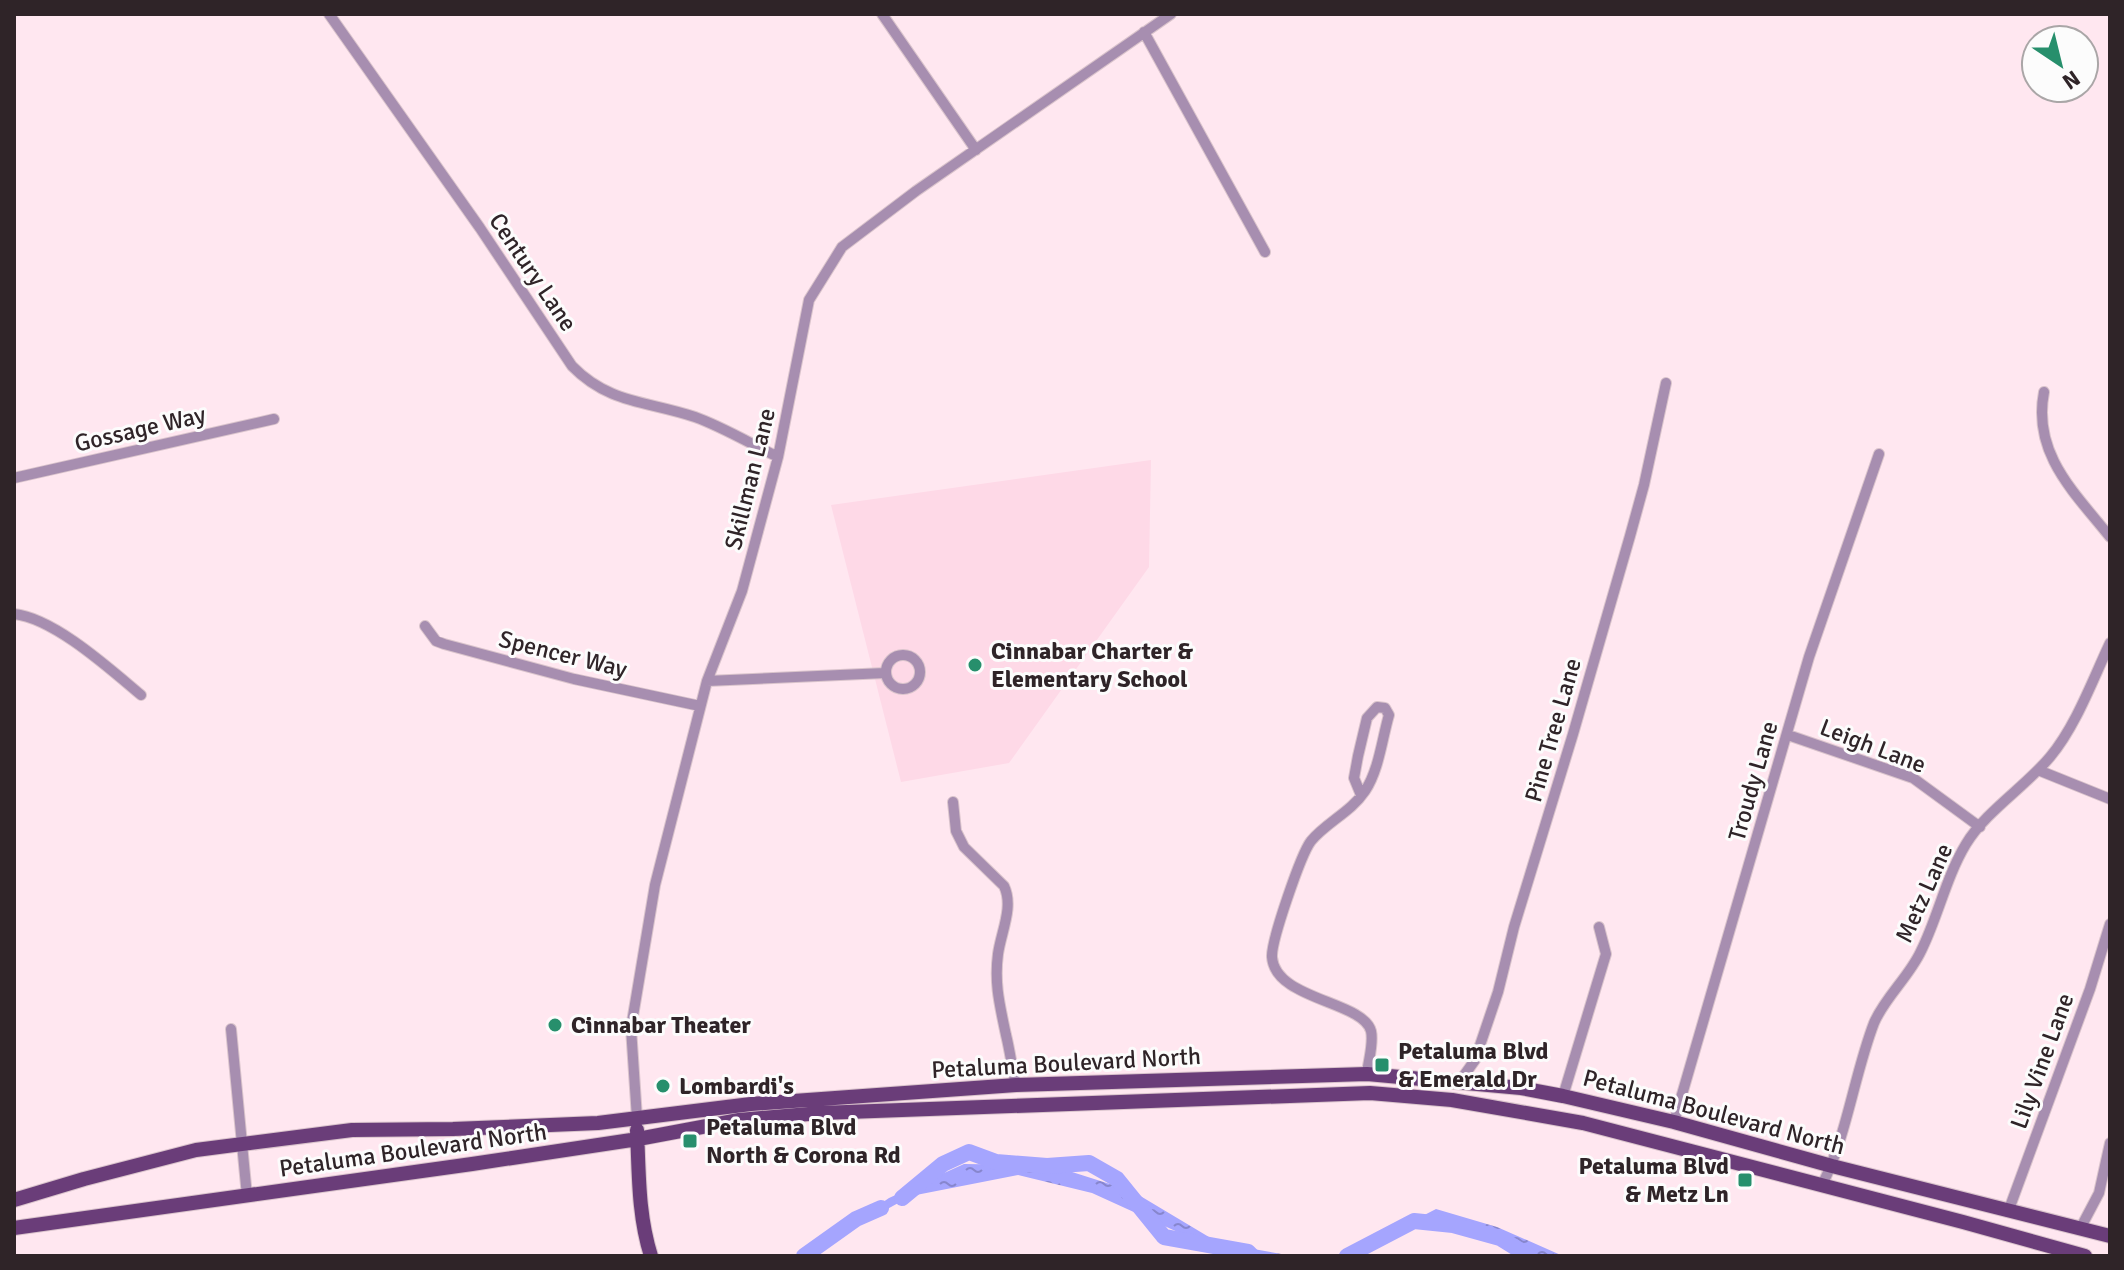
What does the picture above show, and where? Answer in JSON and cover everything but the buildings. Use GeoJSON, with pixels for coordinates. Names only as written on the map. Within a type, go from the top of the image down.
{"type":"FeatureCollection","features":[{"type":"Feature","properties":{"kind":"main road","name":"Petaluma Boulevard North"},"geometry":{"type":"LineString","coordinates":[[14,1200],[196,1150],[352,1130],[598,1123],[751,1104],[1016,1085],[1367,1074],[1460,1081],[1563,1096],[2110,1236]]}},
{"type":"Feature","properties":{"kind":"main road","name":"Petaluma Boulevard North"},"geometry":{"type":"LineString","coordinates":[[14,1228],[638,1139],[739,1120],[820,1113],[1370,1093],[1452,1100],[1583,1123],[2085,1256]]}},
{"type":"Feature","properties":{"kind":"main road"},"geometry":{"type":"LineString","coordinates":[[637,1118],[642,1223],[651,1256]]}},
{"type":"Feature","properties":{"kind":"street","name":"Century Lane"},"geometry":{"type":"LineString","coordinates":[[329,14],[480,228],[572,366],[587,382],[611,395],[697,418],[778,457]]}},
{"type":"Feature","properties":{"kind":"street"},"geometry":{"type":"LineString","coordinates":[[882,14],[976,150]]}},
{"type":"Feature","properties":{"kind":"street","name":"Skillman Lane"},"geometry":{"type":"LineString","coordinates":[[637,1118],[631,1028],[655,885],[707,681],[742,591],[778,457],[809,300],[842,247],[916,191],[1171,14]]}},
{"type":"Feature","properties":{"kind":"street"},"geometry":{"type":"LineString","coordinates":[[1144,32],[1265,252]]}},
{"type":"Feature","properties":{"kind":"street","name":"Pine Tree Lane"},"geometry":{"type":"LineString","coordinates":[[1460,1081],[1475,1060],[1498,992],[1514,927],[1630,536],[1666,383]]}},
{"type":"Feature","properties":{"kind":"street"},"geometry":{"type":"LineString","coordinates":[[2044,392],[2042,424],[2061,477],[2110,537]]}},
{"type":"Feature","properties":{"kind":"street","name":"Gossage Way"},"geometry":{"type":"LineString","coordinates":[[14,478],[274,419]]}},
{"type":"Feature","properties":{"kind":"street","name":"Troudy Lane"},"geometry":{"type":"LineString","coordinates":[[1674,1122],[1809,657],[1879,454]]}},
{"type":"Feature","properties":{"kind":"street"},"geometry":{"type":"LineString","coordinates":[[14,614],[46,624],[141,695]]}},
{"type":"Feature","properties":{"kind":"street","name":"Spencer Way"},"geometry":{"type":"LineString","coordinates":[[425,626],[436,641],[470,652],[574,679],[700,706]]}},
{"type":"Feature","properties":{"kind":"street","name":"Metz Lane"},"geometry":{"type":"LineString","coordinates":[[1822,1185],[1832,1166],[1859,1066],[1876,1019],[1920,955],[1966,843],[2052,755],[2071,725],[2110,643]]}},
{"type":"Feature","properties":{"kind":"street"},"geometry":{"type":"LineString","coordinates":[[707,681],[885,673]]}},
{"type":"Feature","properties":{"kind":"street"},"geometry":{"type":"LineString","coordinates":[[1361,795],[1354,778],[1362,735],[1367,718],[1377,707],[1385,708],[1389,715],[1365,791],[1349,809],[1324,827],[1309,844],[1277,933],[1272,957],[1276,970],[1290,985],[1347,1011],[1370,1027],[1367,1074]]}},
{"type":"Feature","properties":{"kind":"street","name":"Leigh Lane"},"geometry":{"type":"LineString","coordinates":[[1788,735],[1913,778],[1980,827]]}},
{"type":"Feature","properties":{"kind":"street"},"geometry":{"type":"LineString","coordinates":[[2038,770],[2110,799]]}},
{"type":"Feature","properties":{"kind":"street"},"geometry":{"type":"LineString","coordinates":[[953,802],[956,831],[964,847],[1008,893],[998,954],[998,1003],[1016,1085]]}},
{"type":"Feature","properties":{"kind":"street","name":"Lily Vine Lane"},"geometry":{"type":"LineString","coordinates":[[2008,1212],[2090,989],[2110,924]]}},
{"type":"Feature","properties":{"kind":"street"},"geometry":{"type":"LineString","coordinates":[[1563,1096],[1606,954],[1599,927]]}},
{"type":"Feature","properties":{"kind":"street"},"geometry":{"type":"LineString","coordinates":[[231,1029],[247,1196]]}},
{"type":"Feature","properties":{"kind":"street"},"geometry":{"type":"LineString","coordinates":[[2080,1229],[2099,1193],[2110,1143]]}},
{"type":"Feature","properties":{"kind":"shaded area","name":"Cinnabar Charter & Elementary School"},"geometry":{"type":"Polygon","coordinates":[[[1151,460],[1149,567],[1009,763],[901,782],[831,505],[1151,460]]]}},
{"type":"Feature","properties":{"kind":"water"},"geometry":{"type":"Polygon","coordinates":[[[964,1164],[1050,1165],[1132,1191],[1219,1243],[1293,1256],[1226,1254],[1092,1193],[1018,1175],[911,1196],[851,1229],[812,1256],[804,1256],[889,1198],[964,1164]]]}},
{"type":"Feature","properties":{"kind":"water"},"geometry":{"type":"Polygon","coordinates":[[[1436,1209],[1497,1227],[1563,1256],[1524,1256],[1480,1228],[1433,1218],[1358,1256],[1345,1256],[1436,1209]]]}},
{"type":"Feature","properties":{"kind":"waterway"},"geometry":{"type":"LineString","coordinates":[[902,1198],[943,1164],[969,1152],[996,1162],[1047,1166],[1089,1163],[1117,1179],[1164,1237],[1248,1252],[1252,1256]]}},
{"type":"Feature","properties":{"kind":"waterway"},"geometry":{"type":"LineString","coordinates":[[804,1256],[856,1219],[881,1208]]}},
{"type":"Feature","properties":{"kind":"waterway"},"geometry":{"type":"LineString","coordinates":[[1347,1256],[1414,1221],[1453,1225],[1500,1238],[1529,1256]]}},
{"type":"Feature","properties":{"kind":"place","name":"Cinnabar Charter & Elementary School"},"geometry":{"type":"Point","coordinates":[975,665]}},
{"type":"Feature","properties":{"kind":"place","name":"Cinnabar Theater"},"geometry":{"type":"Point","coordinates":[555,1025]}},
{"type":"Feature","properties":{"kind":"place","name":"Petaluma Blvd & Emerald Dr"},"geometry":{"type":"Point","coordinates":[1382,1065]}},
{"type":"Feature","properties":{"kind":"place","name":"Lombardi's"},"geometry":{"type":"Point","coordinates":[663,1086]}},
{"type":"Feature","properties":{"kind":"place","name":"Petaluma Blvd North & Corona Rd"},"geometry":{"type":"Point","coordinates":[690,1141]}},
{"type":"Feature","properties":{"kind":"place","name":"Petaluma Blvd & Metz Ln"},"geometry":{"type":"Point","coordinates":[1745,1180]}}]}
